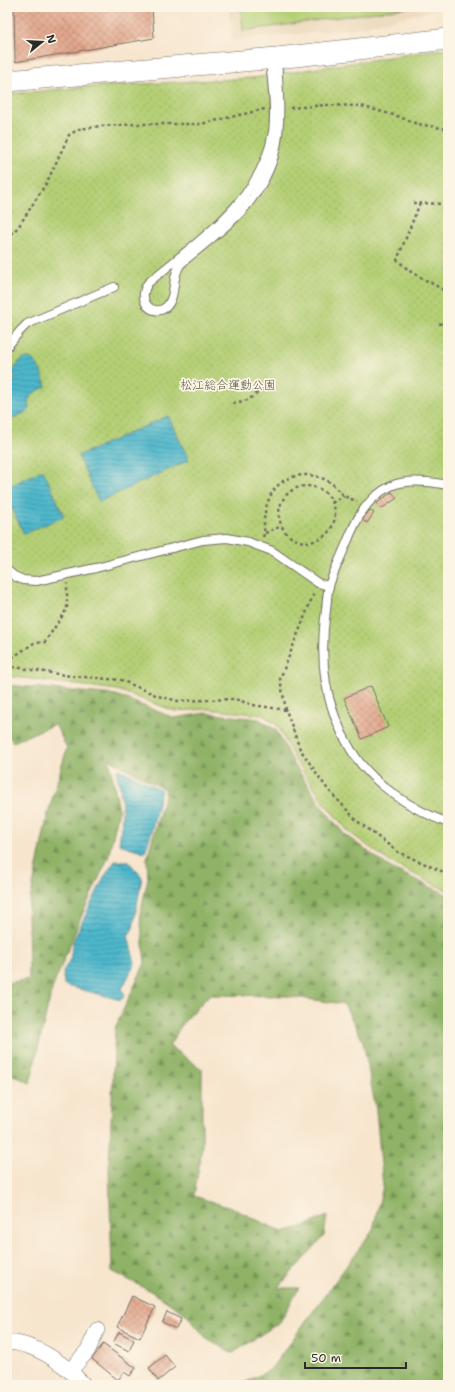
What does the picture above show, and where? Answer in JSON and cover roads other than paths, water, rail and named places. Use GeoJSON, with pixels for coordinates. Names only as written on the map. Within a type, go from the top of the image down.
{"type":"FeatureCollection","features":[{"type":"Feature","properties":{"kind":"street"},"geometry":{"type":"LineString","coordinates":[[7,81],[274,59],[403,46],[448,39]]}},
{"type":"Feature","properties":{"kind":"street"},"geometry":{"type":"LineString","coordinates":[[70,1371],[88,1350],[97,1330]]}},
{"type":"Feature","properties":{"kind":"street"},"geometry":{"type":"LineString","coordinates":[[7,1342],[17,1342],[38,1349],[70,1371],[84,1385]]}},
{"type":"Feature","properties":{"kind":"lane"},"geometry":{"type":"LineString","coordinates":[[274,59],[280,128],[276,150],[263,182],[236,216],[181,264],[174,278],[172,298],[167,306],[159,309],[151,308],[145,302],[143,297],[143,292],[148,283],[235,207],[262,168],[273,131],[274,59]]}},
{"type":"Feature","properties":{"kind":"lane"},"geometry":{"type":"LineString","coordinates":[[7,347],[28,324],[114,288]]}},
{"type":"Feature","properties":{"kind":"lane"},"geometry":{"type":"LineString","coordinates":[[448,485],[416,483],[392,485],[366,504],[354,522],[329,586],[322,653],[326,686],[338,725],[351,750],[368,772],[406,803],[448,823]]}},
{"type":"Feature","properties":{"kind":"lane"},"geometry":{"type":"LineString","coordinates":[[7,570],[14,576],[23,580],[36,581],[96,568],[216,538],[238,539],[260,545],[283,557],[318,583],[329,586]]}},
{"type":"Feature","properties":{"kind":"water"},"geometry":{"type":"Polygon","coordinates":[[[26,358],[37,364],[46,387],[37,391],[31,396],[28,401],[30,408],[28,411],[7,421],[7,386],[14,382],[15,377],[12,373],[20,361],[26,358]]]}},
{"type":"Feature","properties":{"kind":"water"},"geometry":{"type":"Polygon","coordinates":[[[168,416],[189,460],[99,502],[78,456],[168,416]]]}},
{"type":"Feature","properties":{"kind":"water"},"geometry":{"type":"Polygon","coordinates":[[[43,470],[64,516],[24,534],[7,498],[7,487],[43,470]]]}},
{"type":"Feature","properties":{"kind":"water"},"geometry":{"type":"Polygon","coordinates":[[[119,769],[161,790],[145,852],[119,844],[122,799],[116,771],[119,769]]]}},
{"type":"Feature","properties":{"kind":"water"},"geometry":{"type":"Polygon","coordinates":[[[115,861],[128,861],[142,877],[133,928],[128,936],[135,963],[122,989],[125,995],[121,1000],[64,985],[63,971],[70,960],[73,941],[104,877],[115,861]]]}},
{"type":"Feature","properties":{"kind":"park label","name":"松江総合運動公園"},"geometry":{"type":"Point","coordinates":[228,385]}}]}
